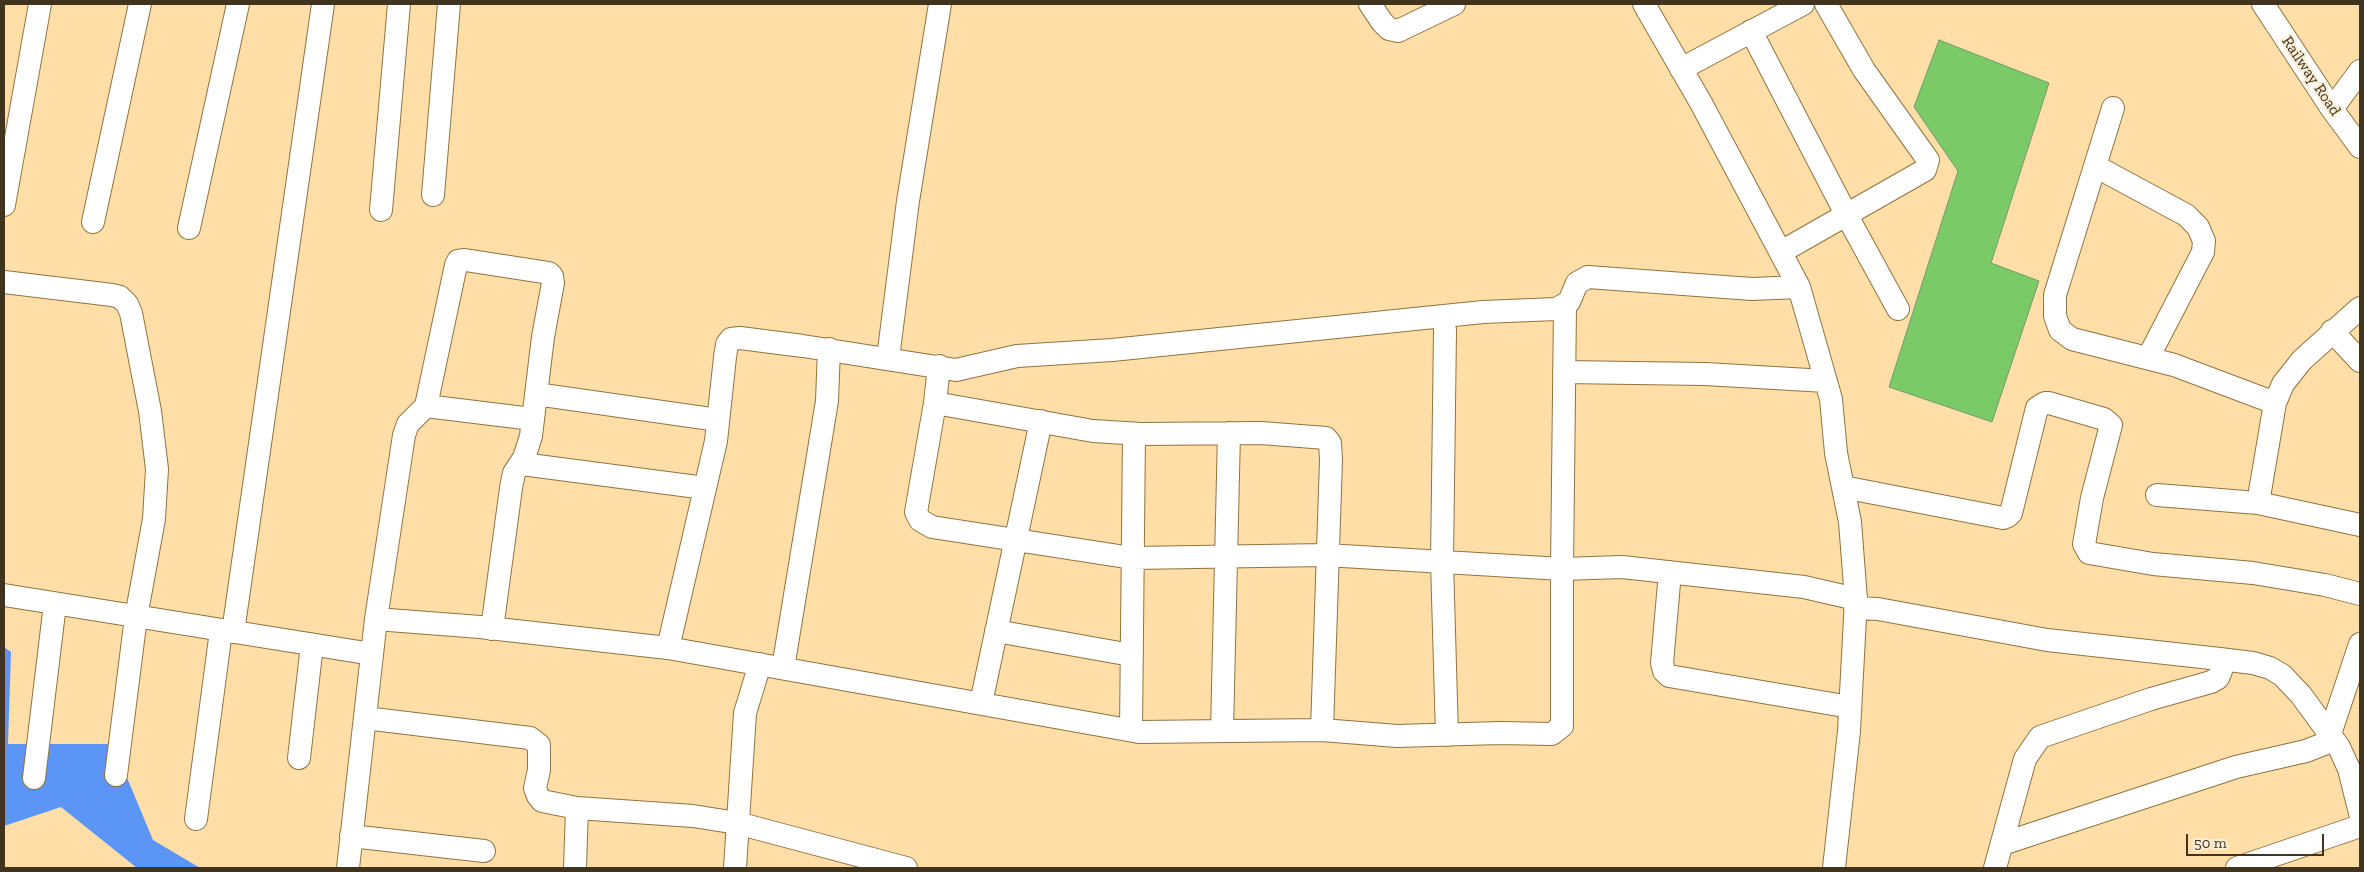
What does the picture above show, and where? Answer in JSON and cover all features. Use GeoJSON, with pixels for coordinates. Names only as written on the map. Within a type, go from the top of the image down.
{"type":"FeatureCollection","features":[{"type":"Feature","properties":{"kind":"street"},"geometry":{"type":"LineString","coordinates":[[4,205],[40,4]]}},
{"type":"Feature","properties":{"kind":"street"},"geometry":{"type":"LineString","coordinates":[[93,222],[140,4]]}},
{"type":"Feature","properties":{"kind":"street"},"geometry":{"type":"LineString","coordinates":[[190,228],[238,4]]}},
{"type":"Feature","properties":{"kind":"street"},"geometry":{"type":"LineString","coordinates":[[196,819],[227,632],[323,4]]}},
{"type":"Feature","properties":{"kind":"street"},"geometry":{"type":"LineString","coordinates":[[381,210],[398,4]]}},
{"type":"Feature","properties":{"kind":"street"},"geometry":{"type":"LineString","coordinates":[[433,195],[450,4]]}},
{"type":"Feature","properties":{"kind":"street"},"geometry":{"type":"LineString","coordinates":[[888,358],[908,201],[940,4]]}},
{"type":"Feature","properties":{"kind":"street"},"geometry":{"type":"LineString","coordinates":[[1370,4],[1389,29],[1398,31],[1454,4]]}},
{"type":"Feature","properties":{"kind":"street"},"geometry":{"type":"LineString","coordinates":[[1644,4],[1799,287],[1831,399],[1836,453],[1850,522],[1855,603],[1850,707],[1834,868]]}},
{"type":"Feature","properties":{"kind":"street"},"geometry":{"type":"LineString","coordinates":[[1681,70],[1803,4]]}},
{"type":"Feature","properties":{"kind":"street"},"geometry":{"type":"LineString","coordinates":[[1780,252],[1924,170],[1928,160],[1864,70],[1826,4]]}},
{"type":"Feature","properties":{"kind":"street","name":"Railway Road"},"geometry":{"type":"LineString","coordinates":[[2264,4],[2332,109],[2360,147]]}},
{"type":"Feature","properties":{"kind":"street"},"geometry":{"type":"LineString","coordinates":[[1751,31],[1846,214],[1898,309]]}},
{"type":"Feature","properties":{"kind":"street"},"geometry":{"type":"LineString","coordinates":[[2332,109],[2360,71]]}},
{"type":"Feature","properties":{"kind":"street"},"geometry":{"type":"LineString","coordinates":[[2113,108],[2055,295],[2055,316],[2060,330],[2072,338],[2174,365],[2274,404]]}},
{"type":"Feature","properties":{"kind":"street"},"geometry":{"type":"LineString","coordinates":[[2095,166],[2186,215],[2198,228],[2204,241],[2203,252],[2148,358]]}},
{"type":"Feature","properties":{"kind":"street"},"geometry":{"type":"LineString","coordinates":[[348,868],[376,619],[404,435],[408,424],[426,406],[456,265],[458,261],[465,260],[542,271],[552,276],[530,436],[522,464],[514,473],[511,488],[492,628]]}},
{"type":"Feature","properties":{"kind":"street"},"geometry":{"type":"LineString","coordinates":[[668,648],[716,442],[725,357],[727,344],[731,339],[740,338],[888,358],[956,370],[1016,356],[1112,350],[1483,312],[1556,309],[1564,306],[1574,295],[1576,283],[1588,277],[1752,289],[1799,287]]}},
{"type":"Feature","properties":{"kind":"street"},"geometry":{"type":"LineString","coordinates":[[4,282],[112,295],[120,298],[127,304],[132,313],[150,411],[157,469],[154,519],[136,617],[116,775]]}},
{"type":"Feature","properties":{"kind":"street"},"geometry":{"type":"LineString","coordinates":[[376,619],[492,628],[668,648],[1131,730],[1322,730],[1397,736],[1500,733],[1552,734],[1562,726],[1564,306]]}},
{"type":"Feature","properties":{"kind":"street"},"geometry":{"type":"LineString","coordinates":[[2258,503],[2274,404],[2283,384],[2302,360],[2332,331],[2360,308]]}},
{"type":"Feature","properties":{"kind":"street"},"geometry":{"type":"LineString","coordinates":[[1445,330],[1442,562],[1446,735]]}},
{"type":"Feature","properties":{"kind":"street"},"geometry":{"type":"LineString","coordinates":[[2332,331],[2360,361]]}},
{"type":"Feature","properties":{"kind":"street"},"geometry":{"type":"LineString","coordinates":[[783,668],[827,401],[829,350]]}},
{"type":"Feature","properties":{"kind":"street"},"geometry":{"type":"LineString","coordinates":[[939,366],[916,502],[916,512],[920,520],[932,526],[1132,558],[1326,555],[1562,569],[1622,567],[1804,587],[1878,609],[2046,640],[2253,663],[2282,674],[2301,695],[2352,761],[2360,813]]}},
{"type":"Feature","properties":{"kind":"street"},"geometry":{"type":"LineString","coordinates":[[1564,372],[1705,374],[1826,380]]}},
{"type":"Feature","properties":{"kind":"street"},"geometry":{"type":"LineString","coordinates":[[536,394],[718,420]]}},
{"type":"Feature","properties":{"kind":"street"},"geometry":{"type":"LineString","coordinates":[[934,403],[1093,431],[1134,434],[1229,433],[1319,436],[1326,438],[1330,443],[1322,730]]}},
{"type":"Feature","properties":{"kind":"street"},"geometry":{"type":"LineString","coordinates":[[1843,487],[2003,518],[2008,516],[2011,513],[2037,408],[2045,403],[2104,419],[2111,425],[2092,498],[2084,544],[2089,553],[2153,564],[2254,573],[2325,585],[2360,594]]}},
{"type":"Feature","properties":{"kind":"street"},"geometry":{"type":"LineString","coordinates":[[426,406],[532,419]]}},
{"type":"Feature","properties":{"kind":"street"},"geometry":{"type":"LineString","coordinates":[[981,702],[1041,421]]}},
{"type":"Feature","properties":{"kind":"street"},"geometry":{"type":"LineString","coordinates":[[1222,731],[1229,433]]}},
{"type":"Feature","properties":{"kind":"street"},"geometry":{"type":"LineString","coordinates":[[1131,730],[1134,434]]}},
{"type":"Feature","properties":{"kind":"street"},"geometry":{"type":"LineString","coordinates":[[522,464],[705,488]]}},
{"type":"Feature","properties":{"kind":"street"},"geometry":{"type":"LineString","coordinates":[[2157,495],[2258,503],[2360,525]]}},
{"type":"Feature","properties":{"kind":"street"},"geometry":{"type":"LineString","coordinates":[[1670,572],[1662,663],[1664,671],[1669,676],[1850,707]]}},
{"type":"Feature","properties":{"kind":"street"},"geometry":{"type":"LineString","coordinates":[[4,595],[372,654]]}},
{"type":"Feature","properties":{"kind":"street"},"geometry":{"type":"LineString","coordinates":[[34,778],[55,604]]}},
{"type":"Feature","properties":{"kind":"street"},"geometry":{"type":"LineString","coordinates":[[996,631],[1131,655]]}},
{"type":"Feature","properties":{"kind":"street"},"geometry":{"type":"LineString","coordinates":[[2002,844],[2236,767],[2306,751],[2332,737],[2360,644]]}},
{"type":"Feature","properties":{"kind":"street"},"geometry":{"type":"LineString","coordinates":[[299,758],[312,645]]}},
{"type":"Feature","properties":{"kind":"street"},"geometry":{"type":"LineString","coordinates":[[1995,868],[2024,759],[2040,737],[2151,699],[2211,682],[2218,678],[2221,671],[2220,659]]}},
{"type":"Feature","properties":{"kind":"street"},"geometry":{"type":"LineString","coordinates":[[735,868],[745,713],[760,664]]}},
{"type":"Feature","properties":{"kind":"street"},"geometry":{"type":"LineString","coordinates":[[364,718],[530,738],[539,745],[539,770],[535,788],[542,801],[577,808],[693,816],[738,823],[906,868]]}},
{"type":"Feature","properties":{"kind":"street"},"geometry":{"type":"LineString","coordinates":[[575,868],[577,808]]}},
{"type":"Feature","properties":{"kind":"street"},"geometry":{"type":"LineString","coordinates":[[2237,868],[2360,826]]}},
{"type":"Feature","properties":{"kind":"street"},"geometry":{"type":"LineString","coordinates":[[352,836],[484,851]]}},
{"type":"Feature","properties":{"kind":"water"},"geometry":{"type":"Polygon","coordinates":[[[4,647],[11,652],[8,744],[113,744],[153,840],[200,868],[137,868],[61,807],[4,826],[4,647]]]}},
{"type":"Feature","properties":{"kind":"building"},"geometry":{"type":"Polygon","coordinates":[[[1939,40],[2049,83],[1991,263],[2039,281],[1992,422],[1889,387],[1958,171],[1914,107],[1939,40]]]}}]}
